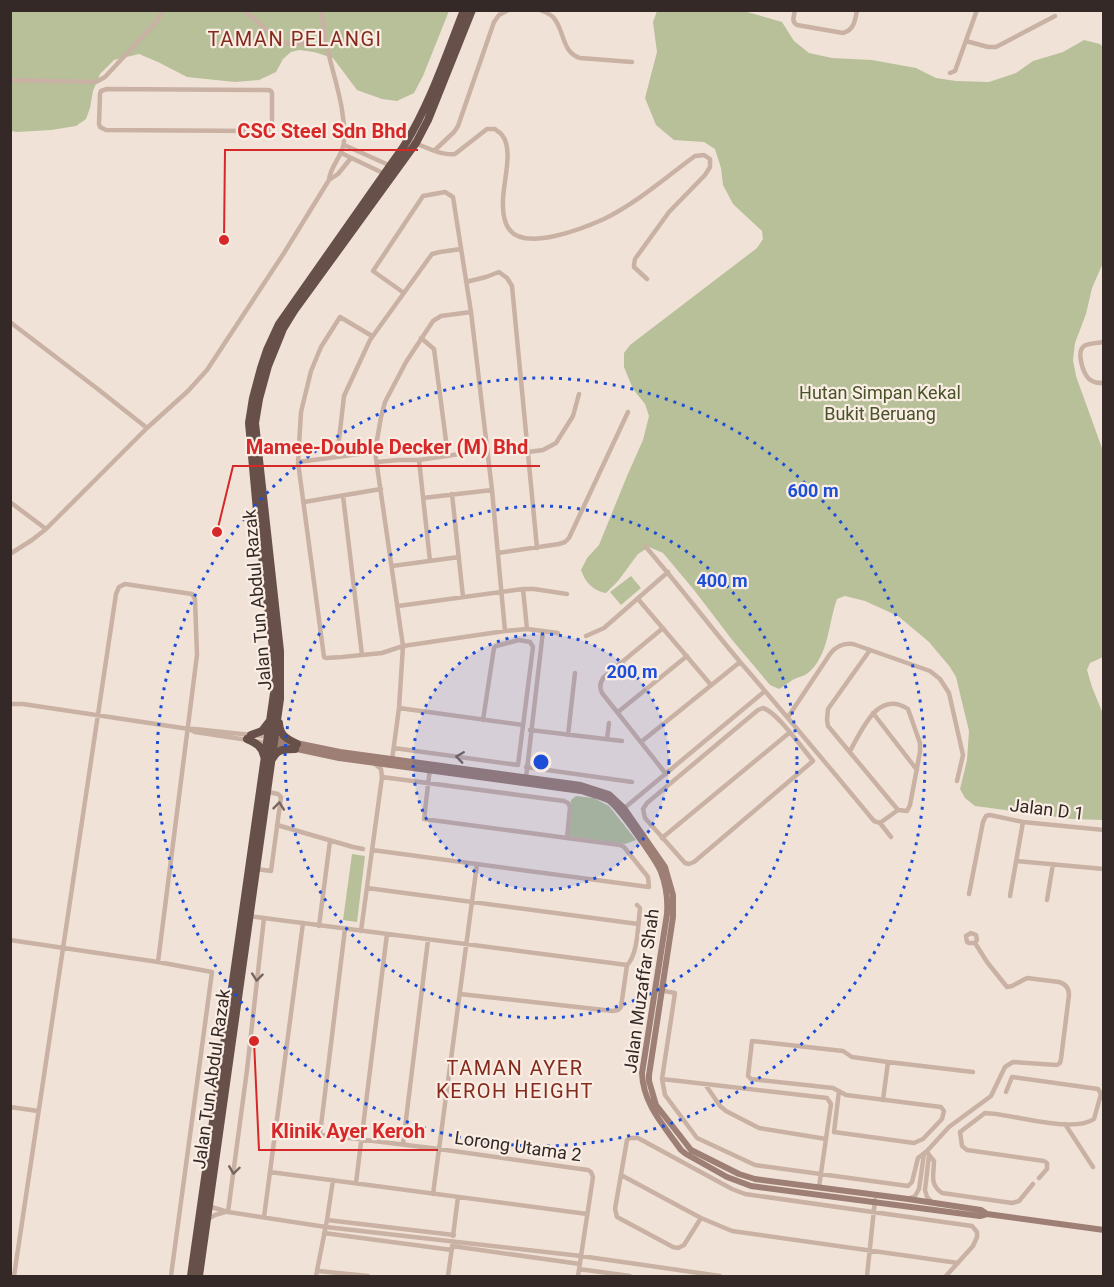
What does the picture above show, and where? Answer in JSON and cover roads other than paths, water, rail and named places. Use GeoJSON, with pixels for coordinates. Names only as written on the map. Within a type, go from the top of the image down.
{"type":"FeatureCollection","features":[{"type":"Feature","properties":{"kind":"highway","name":"Jalan Tun Abdul Razak"},"geometry":{"type":"LineString","coordinates":[[412,142],[464,10]]}},
{"type":"Feature","properties":{"kind":"highway","name":"Jalan Tun Abdul Razak"},"geometry":{"type":"LineString","coordinates":[[191,1276],[205,1206],[246,916],[264,769],[271,741],[281,665],[255,423],[259,399],[274,348],[294,311],[428,120],[472,10]]}},
{"type":"Feature","properties":{"kind":"highway"},"geometry":{"type":"LineString","coordinates":[[264,769],[263,750],[249,737],[264,729],[275,715]]}},
{"type":"Feature","properties":{"kind":"highway"},"geometry":{"type":"LineString","coordinates":[[275,715],[281,733],[296,746]]}},
{"type":"Feature","properties":{"kind":"highway","name":"Jalan Tun Abdul Razak"},"geometry":{"type":"LineString","coordinates":[[246,916],[256,869],[267,792],[271,741]]}},
{"type":"Feature","properties":{"kind":"highway"},"geometry":{"type":"LineString","coordinates":[[271,760],[278,752],[296,746]]}},
{"type":"Feature","properties":{"kind":"highway","name":"Jalan Tun Abdul Razak"},"geometry":{"type":"LineString","coordinates":[[199,1276],[207,1220],[205,1206]]}},
{"type":"Feature","properties":{"kind":"main road","name":"Jalan Muzaffar Shah"},"geometry":{"type":"LineString","coordinates":[[271,741],[430,768],[526,780],[591,794],[610,801],[622,810],[660,869],[667,895],[667,914],[649,1081],[656,1105],[692,1149],[738,1174],[755,1179],[819,1187],[980,1216],[987,1214],[1104,1230]]}},
{"type":"Feature","properties":{"kind":"main road","name":"Jalan Muzaffar Shah"},"geometry":{"type":"LineString","coordinates":[[296,746],[339,758],[374,763],[392,762]]}},
{"type":"Feature","properties":{"kind":"main road","name":"Jalan Muzaffar Shah"},"geometry":{"type":"LineString","coordinates":[[659,990],[642,1080],[651,1107],[686,1154],[727,1177],[751,1186],[908,1199],[981,1210],[987,1214]]}},
{"type":"Feature","properties":{"kind":"street"},"geometry":{"type":"LineString","coordinates":[[10,80],[96,82],[105,76],[157,21],[163,10]]}},
{"type":"Feature","properties":{"kind":"street"},"geometry":{"type":"LineString","coordinates":[[10,554],[46,529],[207,370],[329,180],[330,173],[344,146],[343,113],[326,46],[321,10]]}},
{"type":"Feature","properties":{"kind":"street"},"geometry":{"type":"LineString","coordinates":[[435,150],[458,126],[494,22],[499,15],[508,10]]}},
{"type":"Feature","properties":{"kind":"street"},"geometry":{"type":"LineString","coordinates":[[540,10],[553,16],[567,48],[574,56],[632,62]]}},
{"type":"Feature","properties":{"kind":"street"},"geometry":{"type":"LineString","coordinates":[[795,10],[793,20],[797,25],[843,33],[849,31],[854,23],[857,10]]}},
{"type":"Feature","properties":{"kind":"street"},"geometry":{"type":"LineString","coordinates":[[950,73],[955,71],[978,10]]}},
{"type":"Feature","properties":{"kind":"street"},"geometry":{"type":"LineString","coordinates":[[245,11],[278,40],[286,44],[326,46]]}},
{"type":"Feature","properties":{"kind":"street"},"geometry":{"type":"LineString","coordinates":[[966,40],[988,47],[996,46],[1055,16]]}},
{"type":"Feature","properties":{"kind":"street"},"geometry":{"type":"LineString","coordinates":[[105,76],[109,89]]}},
{"type":"Feature","properties":{"kind":"street"},"geometry":{"type":"LineString","coordinates":[[109,89],[268,90],[272,93],[272,125],[269,130],[106,130],[99,124],[100,94],[109,89]]}},
{"type":"Feature","properties":{"kind":"street"},"geometry":{"type":"LineString","coordinates":[[412,142],[447,155],[455,154],[487,129],[495,129],[502,135],[507,151],[502,206],[505,221],[509,230],[519,237],[538,240],[564,235],[604,219],[638,198],[695,156],[704,155],[710,159],[710,167],[705,176],[669,212],[635,259],[634,267],[646,279]]}},
{"type":"Feature","properties":{"kind":"street"},"geometry":{"type":"LineString","coordinates":[[344,146],[394,167]]}},
{"type":"Feature","properties":{"kind":"street"},"geometry":{"type":"LineString","coordinates":[[341,153],[388,175]]}},
{"type":"Feature","properties":{"kind":"street"},"geometry":{"type":"LineString","coordinates":[[329,180],[338,174],[351,158]]}},
{"type":"Feature","properties":{"kind":"street"},"geometry":{"type":"LineString","coordinates":[[404,293],[373,271],[423,196],[445,192],[453,197],[471,312],[492,490],[505,631]]}},
{"type":"Feature","properties":{"kind":"street"},"geometry":{"type":"LineString","coordinates":[[337,457],[344,396],[372,336],[432,254],[461,249]]}},
{"type":"Feature","properties":{"kind":"street"},"geometry":{"type":"LineString","coordinates":[[466,282],[499,272],[512,286],[537,548]]}},
{"type":"Feature","properties":{"kind":"street"},"geometry":{"type":"LineString","coordinates":[[392,762],[399,708],[403,646],[375,452],[381,417],[406,362],[433,321],[441,316],[471,312]]}},
{"type":"Feature","properties":{"kind":"street"},"geometry":{"type":"LineString","coordinates":[[372,336],[340,317],[321,347],[311,371],[301,412],[298,462],[322,655],[326,658],[362,655],[403,646],[505,631],[527,629],[558,633]]}},
{"type":"Feature","properties":{"kind":"street"},"geometry":{"type":"LineString","coordinates":[[10,322],[147,428]]}},
{"type":"Feature","properties":{"kind":"street"},"geometry":{"type":"LineString","coordinates":[[421,338],[434,349],[448,456]]}},
{"type":"Feature","properties":{"kind":"street"},"geometry":{"type":"LineString","coordinates":[[1104,342],[1083,346],[1080,351],[1088,378],[1104,383]]}},
{"type":"Feature","properties":{"kind":"street"},"geometry":{"type":"LineString","coordinates":[[528,452],[543,450],[556,443],[573,416],[579,394]]}},
{"type":"Feature","properties":{"kind":"street"},"geometry":{"type":"LineString","coordinates":[[498,553],[559,544],[569,538],[628,412]]}},
{"type":"Feature","properties":{"kind":"street"},"geometry":{"type":"LineString","coordinates":[[377,462],[419,460],[487,450]]}},
{"type":"Feature","properties":{"kind":"street"},"geometry":{"type":"LineString","coordinates":[[298,462],[375,452]]}},
{"type":"Feature","properties":{"kind":"street"},"geometry":{"type":"LineString","coordinates":[[419,460],[430,561]]}},
{"type":"Feature","properties":{"kind":"street"},"geometry":{"type":"LineString","coordinates":[[304,502],[381,489]]}},
{"type":"Feature","properties":{"kind":"street"},"geometry":{"type":"LineString","coordinates":[[423,498],[492,490]]}},
{"type":"Feature","properties":{"kind":"street"},"geometry":{"type":"LineString","coordinates":[[452,494],[463,597]]}},
{"type":"Feature","properties":{"kind":"street"},"geometry":{"type":"LineString","coordinates":[[343,495],[362,655]]}},
{"type":"Feature","properties":{"kind":"street"},"geometry":{"type":"LineString","coordinates":[[10,502],[46,529]]}},
{"type":"Feature","properties":{"kind":"street"},"geometry":{"type":"LineString","coordinates":[[645,546],[874,821],[880,824],[891,837]]}},
{"type":"Feature","properties":{"kind":"street"},"geometry":{"type":"LineString","coordinates":[[392,567],[459,557]]}},
{"type":"Feature","properties":{"kind":"street"},"geometry":{"type":"LineString","coordinates":[[586,636],[604,628],[668,572]]}},
{"type":"Feature","properties":{"kind":"street"},"geometry":{"type":"LineString","coordinates":[[14,1276],[116,594],[119,587],[125,584],[192,594],[195,599],[197,656],[159,962]]}},
{"type":"Feature","properties":{"kind":"street"},"geometry":{"type":"LineString","coordinates":[[398,606],[523,589],[567,594]]}},
{"type":"Feature","properties":{"kind":"street"},"geometry":{"type":"LineString","coordinates":[[523,589],[527,629]]}},
{"type":"Feature","properties":{"kind":"street"},"geometry":{"type":"LineString","coordinates":[[638,599],[711,685]]}},
{"type":"Feature","properties":{"kind":"street"},"geometry":{"type":"LineString","coordinates":[[663,628],[602,680],[601,690],[641,742],[669,786]]}},
{"type":"Feature","properties":{"kind":"street"},"geometry":{"type":"LineString","coordinates":[[526,780],[543,631]]}},
{"type":"Feature","properties":{"kind":"street"},"geometry":{"type":"LineString","coordinates":[[394,748],[518,765],[533,647],[530,642],[523,640],[494,648],[483,720]]}},
{"type":"Feature","properties":{"kind":"street"},"geometry":{"type":"LineString","coordinates":[[788,717],[833,649],[838,646],[848,644],[930,671],[940,679],[949,693],[963,755],[957,781]]}},
{"type":"Feature","properties":{"kind":"street"},"geometry":{"type":"LineString","coordinates":[[870,650],[828,709],[828,726],[898,810]]}},
{"type":"Feature","properties":{"kind":"street"},"geometry":{"type":"LineString","coordinates":[[618,712],[687,656]]}},
{"type":"Feature","properties":{"kind":"street"},"geometry":{"type":"LineString","coordinates":[[641,742],[740,662]]}},
{"type":"Feature","properties":{"kind":"street"},"geometry":{"type":"LineString","coordinates":[[568,735],[575,673]]}},
{"type":"Feature","properties":{"kind":"street"},"geometry":{"type":"LineString","coordinates":[[622,810],[765,691]]}},
{"type":"Feature","properties":{"kind":"street"},"geometry":{"type":"LineString","coordinates":[[850,750],[873,713],[882,705],[896,703],[908,709],[920,743],[910,805],[907,811],[898,810],[880,824]]}},
{"type":"Feature","properties":{"kind":"street"},"geometry":{"type":"LineString","coordinates":[[10,704],[271,741]]}},
{"type":"Feature","properties":{"kind":"street"},"geometry":{"type":"LineString","coordinates":[[399,708],[523,725]]}},
{"type":"Feature","properties":{"kind":"street"},"geometry":{"type":"LineString","coordinates":[[760,709],[768,710],[789,733],[813,761],[694,862],[689,864],[683,862],[645,818],[643,809],[647,803],[760,709]]}},
{"type":"Feature","properties":{"kind":"street"},"geometry":{"type":"LineString","coordinates":[[873,713],[917,770]]}},
{"type":"Feature","properties":{"kind":"street"},"geometry":{"type":"LineString","coordinates":[[607,739],[609,723]]}},
{"type":"Feature","properties":{"kind":"street"},"geometry":{"type":"LineString","coordinates":[[531,730],[622,741]]}},
{"type":"Feature","properties":{"kind":"street"},"geometry":{"type":"LineString","coordinates":[[662,838],[789,733]]}},
{"type":"Feature","properties":{"kind":"street"},"geometry":{"type":"LineString","coordinates":[[361,931],[382,777],[381,769],[374,763]]}},
{"type":"Feature","properties":{"kind":"street"},"geometry":{"type":"LineString","coordinates":[[526,767],[632,782]]}},
{"type":"Feature","properties":{"kind":"street"},"geometry":{"type":"LineString","coordinates":[[372,850],[649,887],[648,878],[620,845],[424,819],[430,768]]}},
{"type":"Feature","properties":{"kind":"street"},"geometry":{"type":"LineString","coordinates":[[382,777],[564,801],[570,807],[567,838]]}},
{"type":"Feature","properties":{"kind":"street"},"geometry":{"type":"LineString","coordinates":[[657,782],[663,790]]}},
{"type":"Feature","properties":{"kind":"street"},"geometry":{"type":"LineString","coordinates":[[256,869],[271,871],[281,796],[267,792]]}},
{"type":"Feature","properties":{"kind":"street","name":"Jalan D 1"},"geometry":{"type":"LineString","coordinates":[[969,894],[986,816],[1104,830]]}},
{"type":"Feature","properties":{"kind":"street"},"geometry":{"type":"LineString","coordinates":[[1010,896],[1023,822]]}},
{"type":"Feature","properties":{"kind":"street"},"geometry":{"type":"LineString","coordinates":[[277,825],[363,849]]}},
{"type":"Feature","properties":{"kind":"street"},"geometry":{"type":"LineString","coordinates":[[319,926],[330,841]]}},
{"type":"Feature","properties":{"kind":"street"},"geometry":{"type":"LineString","coordinates":[[1016,861],[1104,869]]}},
{"type":"Feature","properties":{"kind":"street"},"geometry":{"type":"LineString","coordinates":[[433,1194],[477,864]]}},
{"type":"Feature","properties":{"kind":"street"},"geometry":{"type":"LineString","coordinates":[[1047,900],[1053,864]]}},
{"type":"Feature","properties":{"kind":"street"},"geometry":{"type":"LineString","coordinates":[[367,888],[638,924]]}},
{"type":"Feature","properties":{"kind":"street"},"geometry":{"type":"LineString","coordinates":[[460,994],[618,1010],[621,1006],[627,965],[634,954],[640,908],[637,905]]}},
{"type":"Feature","properties":{"kind":"street"},"geometry":{"type":"LineString","coordinates":[[246,916],[627,965]]}},
{"type":"Feature","properties":{"kind":"street"},"geometry":{"type":"LineString","coordinates":[[228,1212],[264,918]]}},
{"type":"Feature","properties":{"kind":"street"},"geometry":{"type":"LineString","coordinates":[[264,1217],[303,923]]}},
{"type":"Feature","properties":{"kind":"street"},"geometry":{"type":"LineString","coordinates":[[320,1134],[345,929]]}},
{"type":"Feature","properties":{"kind":"street"},"geometry":{"type":"LineString","coordinates":[[356,1183],[387,934]]}},
{"type":"Feature","properties":{"kind":"street"},"geometry":{"type":"LineString","coordinates":[[10,940],[212,972],[171,1276]]}},
{"type":"Feature","properties":{"kind":"street"},"geometry":{"type":"LineString","coordinates":[[403,1144],[428,940]]}},
{"type":"Feature","properties":{"kind":"street"},"geometry":{"type":"LineString","coordinates":[[659,990],[675,993],[662,1079],[665,1095],[697,1138],[754,1165],[908,1186],[912,1182],[917,1160],[927,1154],[948,1129],[963,1116],[991,1096],[1008,1064],[1013,1062],[1057,1065],[1060,1063],[1069,989],[1064,984],[1027,978],[1007,987],[975,943]]}},
{"type":"Feature","properties":{"kind":"street"},"geometry":{"type":"LineString","coordinates":[[839,1091],[834,1132],[914,1143],[923,1139],[940,1121],[944,1111],[941,1107],[846,1095],[839,1091],[833,1088],[749,1078],[752,1041],[843,1051],[852,1057],[973,1072]]}},
{"type":"Feature","properties":{"kind":"street"},"geometry":{"type":"LineString","coordinates":[[883,1100],[888,1062]]}},
{"type":"Feature","properties":{"kind":"street"},"geometry":{"type":"LineString","coordinates":[[1006,1092],[1012,1077],[1100,1091],[1095,1119],[1083,1125],[989,1113],[983,1114],[960,1132],[962,1146],[971,1151],[1044,1161],[1047,1163],[1047,1169],[1039,1178]]}},
{"type":"Feature","properties":{"kind":"street"},"geometry":{"type":"LineString","coordinates":[[662,1079],[825,1097],[831,1104],[819,1187]]}},
{"type":"Feature","properties":{"kind":"street"},"geometry":{"type":"LineString","coordinates":[[705,1084],[726,1111],[759,1128],[826,1138]]}},
{"type":"Feature","properties":{"kind":"street"},"geometry":{"type":"LineString","coordinates":[[10,1107],[38,1112]]}},
{"type":"Feature","properties":{"kind":"street"},"geometry":{"type":"LineString","coordinates":[[968,1112],[975,1121]]}},
{"type":"Feature","properties":{"kind":"street"},"geometry":{"type":"LineString","coordinates":[[963,1116],[970,1125]]}},
{"type":"Feature","properties":{"kind":"street"},"geometry":{"type":"LineString","coordinates":[[940,1121],[948,1129]]}},
{"type":"Feature","properties":{"kind":"street"},"geometry":{"type":"LineString","coordinates":[[1065,1124],[1093,1167]]}},
{"type":"Feature","properties":{"kind":"street","name":"Lorong Utama 2"},"geometry":{"type":"LineString","coordinates":[[276,1129],[588,1170],[593,1177],[587,1214]]}},
{"type":"Feature","properties":{"kind":"street"},"geometry":{"type":"LineString","coordinates":[[701,1218],[684,1245],[678,1248],[617,1216],[615,1209],[627,1140],[634,1137],[732,1189],[746,1194],[972,1226],[976,1232],[976,1241],[946,1276]]}},
{"type":"Feature","properties":{"kind":"street"},"geometry":{"type":"LineString","coordinates":[[927,1154],[934,1161],[933,1184],[942,1193],[1012,1203],[1019,1201],[1033,1184]]}},
{"type":"Feature","properties":{"kind":"street"},"geometry":{"type":"LineString","coordinates":[[908,1199],[915,1196],[919,1189],[927,1154]]}},
{"type":"Feature","properties":{"kind":"street"},"geometry":{"type":"LineString","coordinates":[[927,1154],[925,1190],[932,1202]]}},
{"type":"Feature","properties":{"kind":"street"},"geometry":{"type":"LineString","coordinates":[[270,1172],[587,1214],[578,1276]]}},
{"type":"Feature","properties":{"kind":"street"},"geometry":{"type":"LineString","coordinates":[[621,1175],[726,1229],[958,1263]]}},
{"type":"Feature","properties":{"kind":"street"},"geometry":{"type":"LineString","coordinates":[[333,1180],[317,1274],[368,1276]]}},
{"type":"Feature","properties":{"kind":"street"},"geometry":{"type":"LineString","coordinates":[[448,1276],[459,1197]]}},
{"type":"Feature","properties":{"kind":"street"},"geometry":{"type":"LineString","coordinates":[[867,1276],[875,1198]]}},
{"type":"Feature","properties":{"kind":"street"},"geometry":{"type":"LineString","coordinates":[[205,1206],[228,1212],[326,1227],[453,1243],[630,1276]]}},
{"type":"Feature","properties":{"kind":"street"},"geometry":{"type":"LineString","coordinates":[[207,1220],[214,1215],[228,1212]]}},
{"type":"Feature","properties":{"kind":"street"},"geometry":{"type":"LineString","coordinates":[[327,1220],[395,1228],[453,1243]]}},
{"type":"Feature","properties":{"kind":"street"},"geometry":{"type":"LineString","coordinates":[[386,1234],[395,1228]]}},
{"type":"Feature","properties":{"kind":"street"},"geometry":{"type":"LineString","coordinates":[[324,1233],[581,1256],[720,1276]]}},
{"type":"Feature","properties":{"kind":"place","name":"CSC Steel Sdn Bhd"},"geometry":{"type":"Point","coordinates":[224,240]}},
{"type":"Feature","properties":{"kind":"place","name":"Mamee-Double Decker (M) Bhd"},"geometry":{"type":"Point","coordinates":[217,532]}},
{"type":"Feature","properties":{"kind":"place","name":"Klinik Ayer Keroh"},"geometry":{"type":"Point","coordinates":[254,1041]}},
{"type":"Feature","properties":{"kind":"district","name":"TAMAN PELANGI"},"geometry":{"type":"Point","coordinates":[295,39]}},
{"type":"Feature","properties":{"kind":"district","name":"TAMAN AYER KEROH HEIGHT"},"geometry":{"type":"Point","coordinates":[515,1080]}},
{"type":"Feature","properties":{"kind":"park label","name":"Hutan Simpan Kekal Bukit Beruang"},"geometry":{"type":"Point","coordinates":[880,402]}}]}
